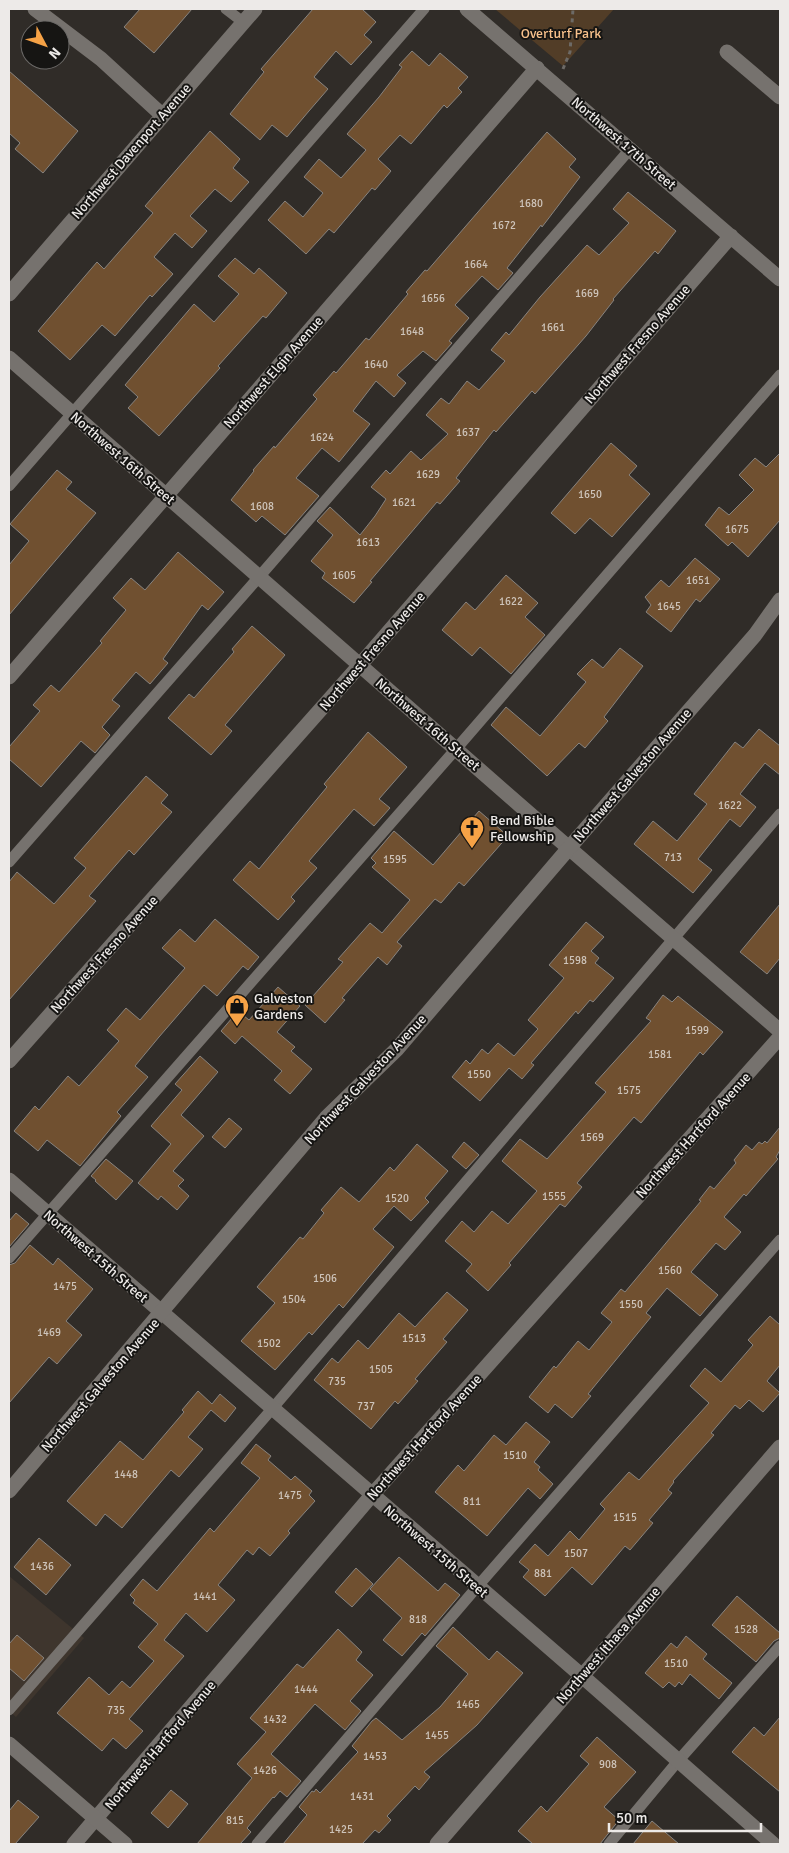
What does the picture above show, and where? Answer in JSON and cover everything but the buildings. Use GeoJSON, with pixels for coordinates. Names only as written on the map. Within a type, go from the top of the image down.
{"type":"FeatureCollection","features":[{"type":"Feature","properties":{"kind":"street"},"geometry":{"type":"LineString","coordinates":[[35,9],[101,59],[162,115]]}},
{"type":"Feature","properties":{"kind":"street","name":"Northwest Davenport Avenue"},"geometry":{"type":"LineString","coordinates":[[9,294],[255,9]]}},
{"type":"Feature","properties":{"kind":"street","name":"Northwest 17th Street"},"geometry":{"type":"LineString","coordinates":[[467,9],[780,278]]}},
{"type":"Feature","properties":{"kind":"street"},"geometry":{"type":"LineString","coordinates":[[727,52],[780,97]]}},
{"type":"Feature","properties":{"kind":"street","name":"Northwest Elgin Avenue"},"geometry":{"type":"LineString","coordinates":[[9,677],[537,68]]}},
{"type":"Feature","properties":{"kind":"street","name":"Northwest Fresno Avenue"},"geometry":{"type":"LineString","coordinates":[[9,1062],[360,665],[730,236]]}},
{"type":"Feature","properties":{"kind":"street","name":"Northwest 16th Street"},"geometry":{"type":"LineString","coordinates":[[9,358],[780,1030]]}},
{"type":"Feature","properties":{"kind":"street","name":"Northwest Galveston Avenue"},"geometry":{"type":"LineString","coordinates":[[9,1491],[317,1128],[397,1049],[755,635],[780,600]]}},
{"type":"Feature","properties":{"kind":"street","name":"Northwest Hartford Avenue"},"geometry":{"type":"LineString","coordinates":[[74,1844],[372,1495],[780,1037]]}},
{"type":"Feature","properties":{"kind":"street","name":"Northwest 15th Street"},"geometry":{"type":"LineString","coordinates":[[9,1180],[582,1676],[773,1844]]}},
{"type":"Feature","properties":{"kind":"street","name":"Northwest Ithaca Avenue"},"geometry":{"type":"LineString","coordinates":[[437,1844],[780,1447]]}},
{"type":"Feature","properties":{"kind":"street"},"geometry":{"type":"LineString","coordinates":[[9,1744],[125,1844]]}},
{"type":"Feature","properties":{"kind":"lane"},"geometry":{"type":"LineString","coordinates":[[226,9],[243,22]]}},
{"type":"Feature","properties":{"kind":"lane"},"geometry":{"type":"LineString","coordinates":[[9,486],[424,9]]}},
{"type":"Feature","properties":{"kind":"lane"},"geometry":{"type":"LineString","coordinates":[[9,862],[260,577],[631,148]]}},
{"type":"Feature","properties":{"kind":"lane"},"geometry":{"type":"LineString","coordinates":[[9,1258],[456,749],[780,375]]}},
{"type":"Feature","properties":{"kind":"lane"},"geometry":{"type":"LineString","coordinates":[[9,1710],[272,1409],[780,814]]}},
{"type":"Feature","properties":{"kind":"lane"},"geometry":{"type":"LineString","coordinates":[[257,1844],[477,1587],[780,1240]]}},
{"type":"Feature","properties":{"kind":"lane"},"geometry":{"type":"LineString","coordinates":[[609,1844],[678,1761],[780,1646]]}},
{"type":"Feature","properties":{"kind":"path"},"geometry":{"type":"LineString","coordinates":[[556,85],[570,52],[573,9]]}},
{"type":"Feature","properties":{"kind":"shaded area"},"geometry":{"type":"Polygon","coordinates":[[[9,1576],[84,1638],[16,1717],[9,1711],[9,1576]]]}},
{"type":"Feature","properties":{"kind":"green space","name":"Overturf Park"},"geometry":{"type":"Polygon","coordinates":[[[495,9],[614,9],[563,66],[495,9]]]}},
{"type":"Feature","properties":{"kind":"place","name":"Bend Bible Fellowship"},"geometry":{"type":"Point","coordinates":[472,849]}},
{"type":"Feature","properties":{"kind":"place","name":"Galveston Gardens"},"geometry":{"type":"Point","coordinates":[237,1027]}}]}
